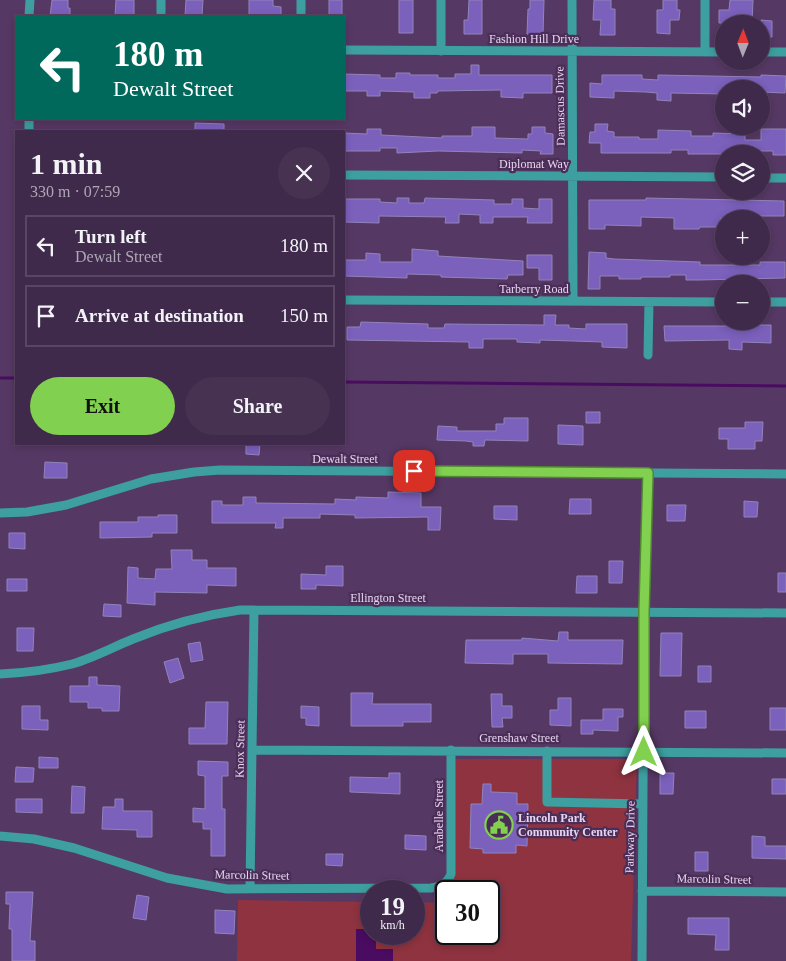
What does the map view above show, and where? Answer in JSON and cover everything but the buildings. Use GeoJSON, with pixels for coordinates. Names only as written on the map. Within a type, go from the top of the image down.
{"type":"FeatureCollection","features":[{"type":"Feature","properties":{"kind":"street"},"geometry":{"type":"LineString","coordinates":[[29,15],[30,0]]}},
{"type":"Feature","properties":{"kind":"street"},"geometry":{"type":"LineString","coordinates":[[161,0],[161,15]]}},
{"type":"Feature","properties":{"kind":"street"},"geometry":{"type":"LineString","coordinates":[[301,0],[301,15]]}},
{"type":"Feature","properties":{"kind":"street"},"geometry":{"type":"LineString","coordinates":[[440,0],[441,51]]}},
{"type":"Feature","properties":{"kind":"street","name":"Damascus Drive"},"geometry":{"type":"LineString","coordinates":[[572,0],[573,301]]}},
{"type":"Feature","properties":{"kind":"street"},"geometry":{"type":"LineString","coordinates":[[705,0],[705,52]]}},
{"type":"Feature","properties":{"kind":"street","name":"Fashion Hill Drive"},"geometry":{"type":"LineString","coordinates":[[345,50],[715,52]]}},
{"type":"Feature","properties":{"kind":"street"},"geometry":{"type":"LineString","coordinates":[[770,52],[786,52]]}},
{"type":"Feature","properties":{"kind":"street","name":"Diplomat Way"},"geometry":{"type":"LineString","coordinates":[[345,176],[715,178]]}},
{"type":"Feature","properties":{"kind":"street"},"geometry":{"type":"LineString","coordinates":[[770,178],[786,178]]}},
{"type":"Feature","properties":{"kind":"street","name":"Tarberry Road"},"geometry":{"type":"LineString","coordinates":[[345,300],[715,302]]}},
{"type":"Feature","properties":{"kind":"street"},"geometry":{"type":"LineString","coordinates":[[648,355],[649,302]]}},
{"type":"Feature","properties":{"kind":"street"},"geometry":{"type":"LineString","coordinates":[[770,302],[786,302]]}},
{"type":"Feature","properties":{"kind":"street","name":"Dewalt Street"},"geometry":{"type":"LineString","coordinates":[[0,513],[27,512],[66,505],[151,479],[220,470],[786,474]]}},
{"type":"Feature","properties":{"kind":"street","name":"Parkway Drive"},"geometry":{"type":"LineString","coordinates":[[642,961],[644,612],[648,473]]}},
{"type":"Feature","properties":{"kind":"street","name":"Ellington Street"},"geometry":{"type":"LineString","coordinates":[[0,674],[40,671],[74,663],[167,627],[218,613],[254,610],[786,613]]}},
{"type":"Feature","properties":{"kind":"street","name":"Knox Street"},"geometry":{"type":"LineString","coordinates":[[250,889],[254,610]]}},
{"type":"Feature","properties":{"kind":"street","name":"Grenshaw Street"},"geometry":{"type":"LineString","coordinates":[[253,750],[786,753]]}},
{"type":"Feature","properties":{"kind":"street","name":"Arabelle Street"},"geometry":{"type":"LineString","coordinates":[[448,880],[451,868],[451,750]]}},
{"type":"Feature","properties":{"kind":"street"},"geometry":{"type":"LineString","coordinates":[[547,751],[547,802],[643,804]]}},
{"type":"Feature","properties":{"kind":"street","name":"Marcolin Street"},"geometry":{"type":"LineString","coordinates":[[0,836],[34,839],[74,848],[167,878],[227,890],[435,887]]}},
{"type":"Feature","properties":{"kind":"street","name":"Marcolin Street"},"geometry":{"type":"LineString","coordinates":[[642,891],[786,892]]}},
{"type":"Feature","properties":{"kind":"shaded area"},"geometry":{"type":"Polygon","coordinates":[[[455,759],[637,759],[631,961],[237,961],[238,900],[360,902],[360,945],[425,945],[425,902],[435,903],[435,945],[500,945],[500,880],[453,880],[455,759]]]}},
{"type":"Feature","properties":{"kind":"shaded area"},"geometry":{"type":"Polygon","coordinates":[[[356,929],[360,929],[360,945],[376,945],[376,949],[393,949],[393,961],[356,961],[356,929]]]}},
{"type":"Feature","properties":{"kind":"waterway"},"geometry":{"type":"LineString","coordinates":[[0,378],[15,378]]}},
{"type":"Feature","properties":{"kind":"waterway"},"geometry":{"type":"LineString","coordinates":[[345,382],[786,386]]}},
{"type":"Feature","properties":{"kind":"place","name":"Lincoln Park Community Center"},"geometry":{"type":"Point","coordinates":[499,825]}},
{"type":"Feature","properties":{"kind":"route"},"geometry":{"type":"LineString","coordinates":[[414,471],[648,473],[644,612],[644,752]]}}]}
